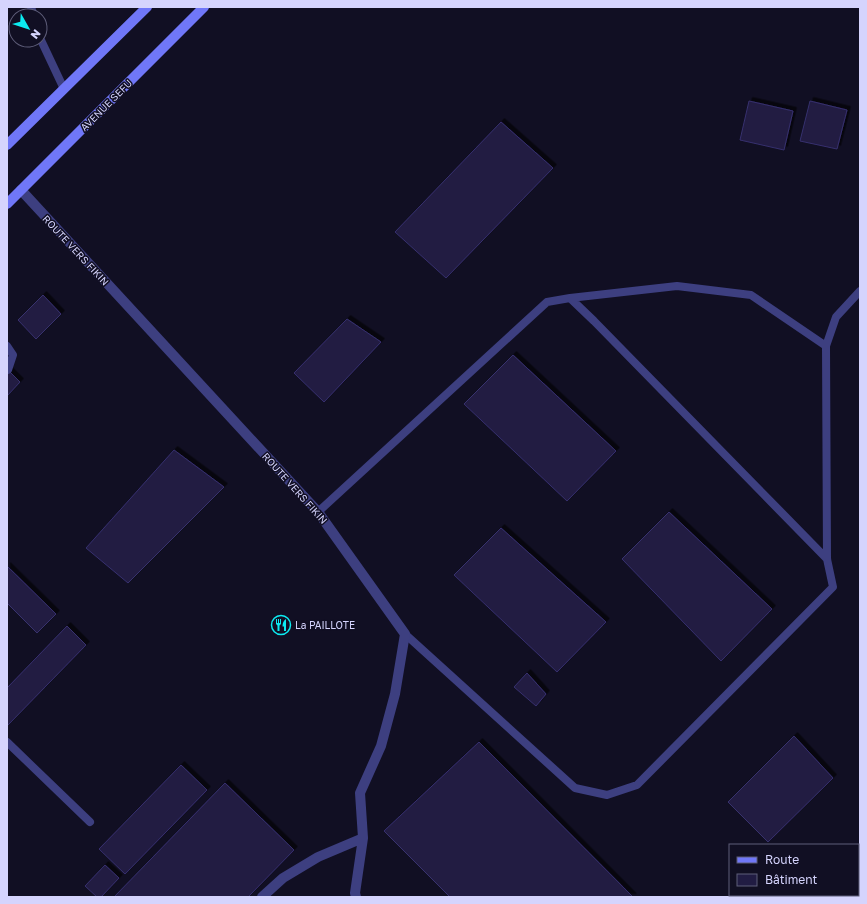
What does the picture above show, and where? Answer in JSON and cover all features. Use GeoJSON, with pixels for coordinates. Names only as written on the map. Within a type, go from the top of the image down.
{"type":"FeatureCollection","features":[{"type":"Feature","properties":{"kind":"main road"},"geometry":{"type":"LineString","coordinates":[[7,146],[147,7]]}},
{"type":"Feature","properties":{"kind":"main road","name":"AVENUE SEFU"},"geometry":{"type":"LineString","coordinates":[[7,204],[204,7]]}},
{"type":"Feature","properties":{"kind":"street","name":"ROUTE VERS FIKIN"},"geometry":{"type":"LineString","coordinates":[[21,190],[318,512],[405,634]]}},
{"type":"Feature","properties":{"kind":"street"},"geometry":{"type":"LineString","coordinates":[[356,897],[355,892],[363,838],[360,793],[381,746],[395,694],[405,634]]}},
{"type":"Feature","properties":{"kind":"street"},"geometry":{"type":"LineString","coordinates":[[262,897],[283,878],[318,857],[363,838]]}},
{"type":"Feature","properties":{"kind":"lane"},"geometry":{"type":"LineString","coordinates":[[45,48],[64,89]]}},
{"type":"Feature","properties":{"kind":"lane"},"geometry":{"type":"LineString","coordinates":[[318,512],[548,302],[570,298],[677,286],[751,295],[826,346]]}},
{"type":"Feature","properties":{"kind":"lane"},"geometry":{"type":"LineString","coordinates":[[405,634],[575,788],[607,795],[637,786],[833,587],[827,559],[826,346],[836,317],[860,291]]}},
{"type":"Feature","properties":{"kind":"lane"},"geometry":{"type":"LineString","coordinates":[[570,298],[827,559]]}},
{"type":"Feature","properties":{"kind":"lane"},"geometry":{"type":"LineString","coordinates":[[7,346],[13,355],[8,370]]}},
{"type":"Feature","properties":{"kind":"lane"},"geometry":{"type":"LineString","coordinates":[[7,742],[90,822]]}},
{"type":"Feature","properties":{"kind":"building"},"geometry":{"type":"Polygon","coordinates":[[[749,101],[793,111],[784,150],[740,140],[749,101]]]}},
{"type":"Feature","properties":{"kind":"building"},"geometry":{"type":"Polygon","coordinates":[[[810,101],[847,110],[837,149],[800,141],[810,101]]]}},
{"type":"Feature","properties":{"kind":"building"},"geometry":{"type":"Polygon","coordinates":[[[501,122],[553,168],[446,278],[395,232],[501,122]]]}},
{"type":"Feature","properties":{"kind":"building"},"geometry":{"type":"Polygon","coordinates":[[[43,295],[61,314],[36,339],[18,320],[43,295]]]}},
{"type":"Feature","properties":{"kind":"building"},"geometry":{"type":"Polygon","coordinates":[[[347,319],[381,342],[324,402],[294,373],[347,319]]]}},
{"type":"Feature","properties":{"kind":"building"},"geometry":{"type":"Polygon","coordinates":[[[513,355],[616,451],[567,501],[464,404],[513,355]]]}},
{"type":"Feature","properties":{"kind":"building"},"geometry":{"type":"Polygon","coordinates":[[[7,369],[20,382],[7,396],[7,369]]]}},
{"type":"Feature","properties":{"kind":"building"},"geometry":{"type":"Polygon","coordinates":[[[174,450],[224,487],[128,583],[86,548],[174,450]]]}},
{"type":"Feature","properties":{"kind":"building"},"geometry":{"type":"Polygon","coordinates":[[[669,512],[772,609],[721,661],[622,559],[669,512]]]}},
{"type":"Feature","properties":{"kind":"building"},"geometry":{"type":"Polygon","coordinates":[[[501,528],[606,622],[557,672],[454,575],[501,528]]]}},
{"type":"Feature","properties":{"kind":"building"},"geometry":{"type":"Polygon","coordinates":[[[7,566],[56,614],[37,633],[7,603],[7,566]]]}},
{"type":"Feature","properties":{"kind":"building"},"geometry":{"type":"Polygon","coordinates":[[[67,626],[86,645],[8,725],[7,688],[67,626]]]}},
{"type":"Feature","properties":{"kind":"building"},"geometry":{"type":"Polygon","coordinates":[[[527,673],[546,694],[536,706],[514,687],[527,673]]]}},
{"type":"Feature","properties":{"kind":"building"},"geometry":{"type":"Polygon","coordinates":[[[794,736],[833,778],[768,842],[728,802],[794,736]]]}},
{"type":"Feature","properties":{"kind":"building"},"geometry":{"type":"Polygon","coordinates":[[[479,742],[633,897],[450,897],[384,831],[479,742]]]}},
{"type":"Feature","properties":{"kind":"building"},"geometry":{"type":"Polygon","coordinates":[[[181,765],[207,790],[125,874],[99,849],[181,765]]]}},
{"type":"Feature","properties":{"kind":"building"},"geometry":{"type":"Polygon","coordinates":[[[225,783],[294,850],[248,897],[114,897],[225,783]]]}},
{"type":"Feature","properties":{"kind":"building"},"geometry":{"type":"Polygon","coordinates":[[[105,865],[119,878],[101,897],[97,897],[85,886],[105,865]]]}},
{"type":"Feature","properties":{"kind":"place","name":"La PAILLOTE"},"geometry":{"type":"Point","coordinates":[281,625]}}]}
